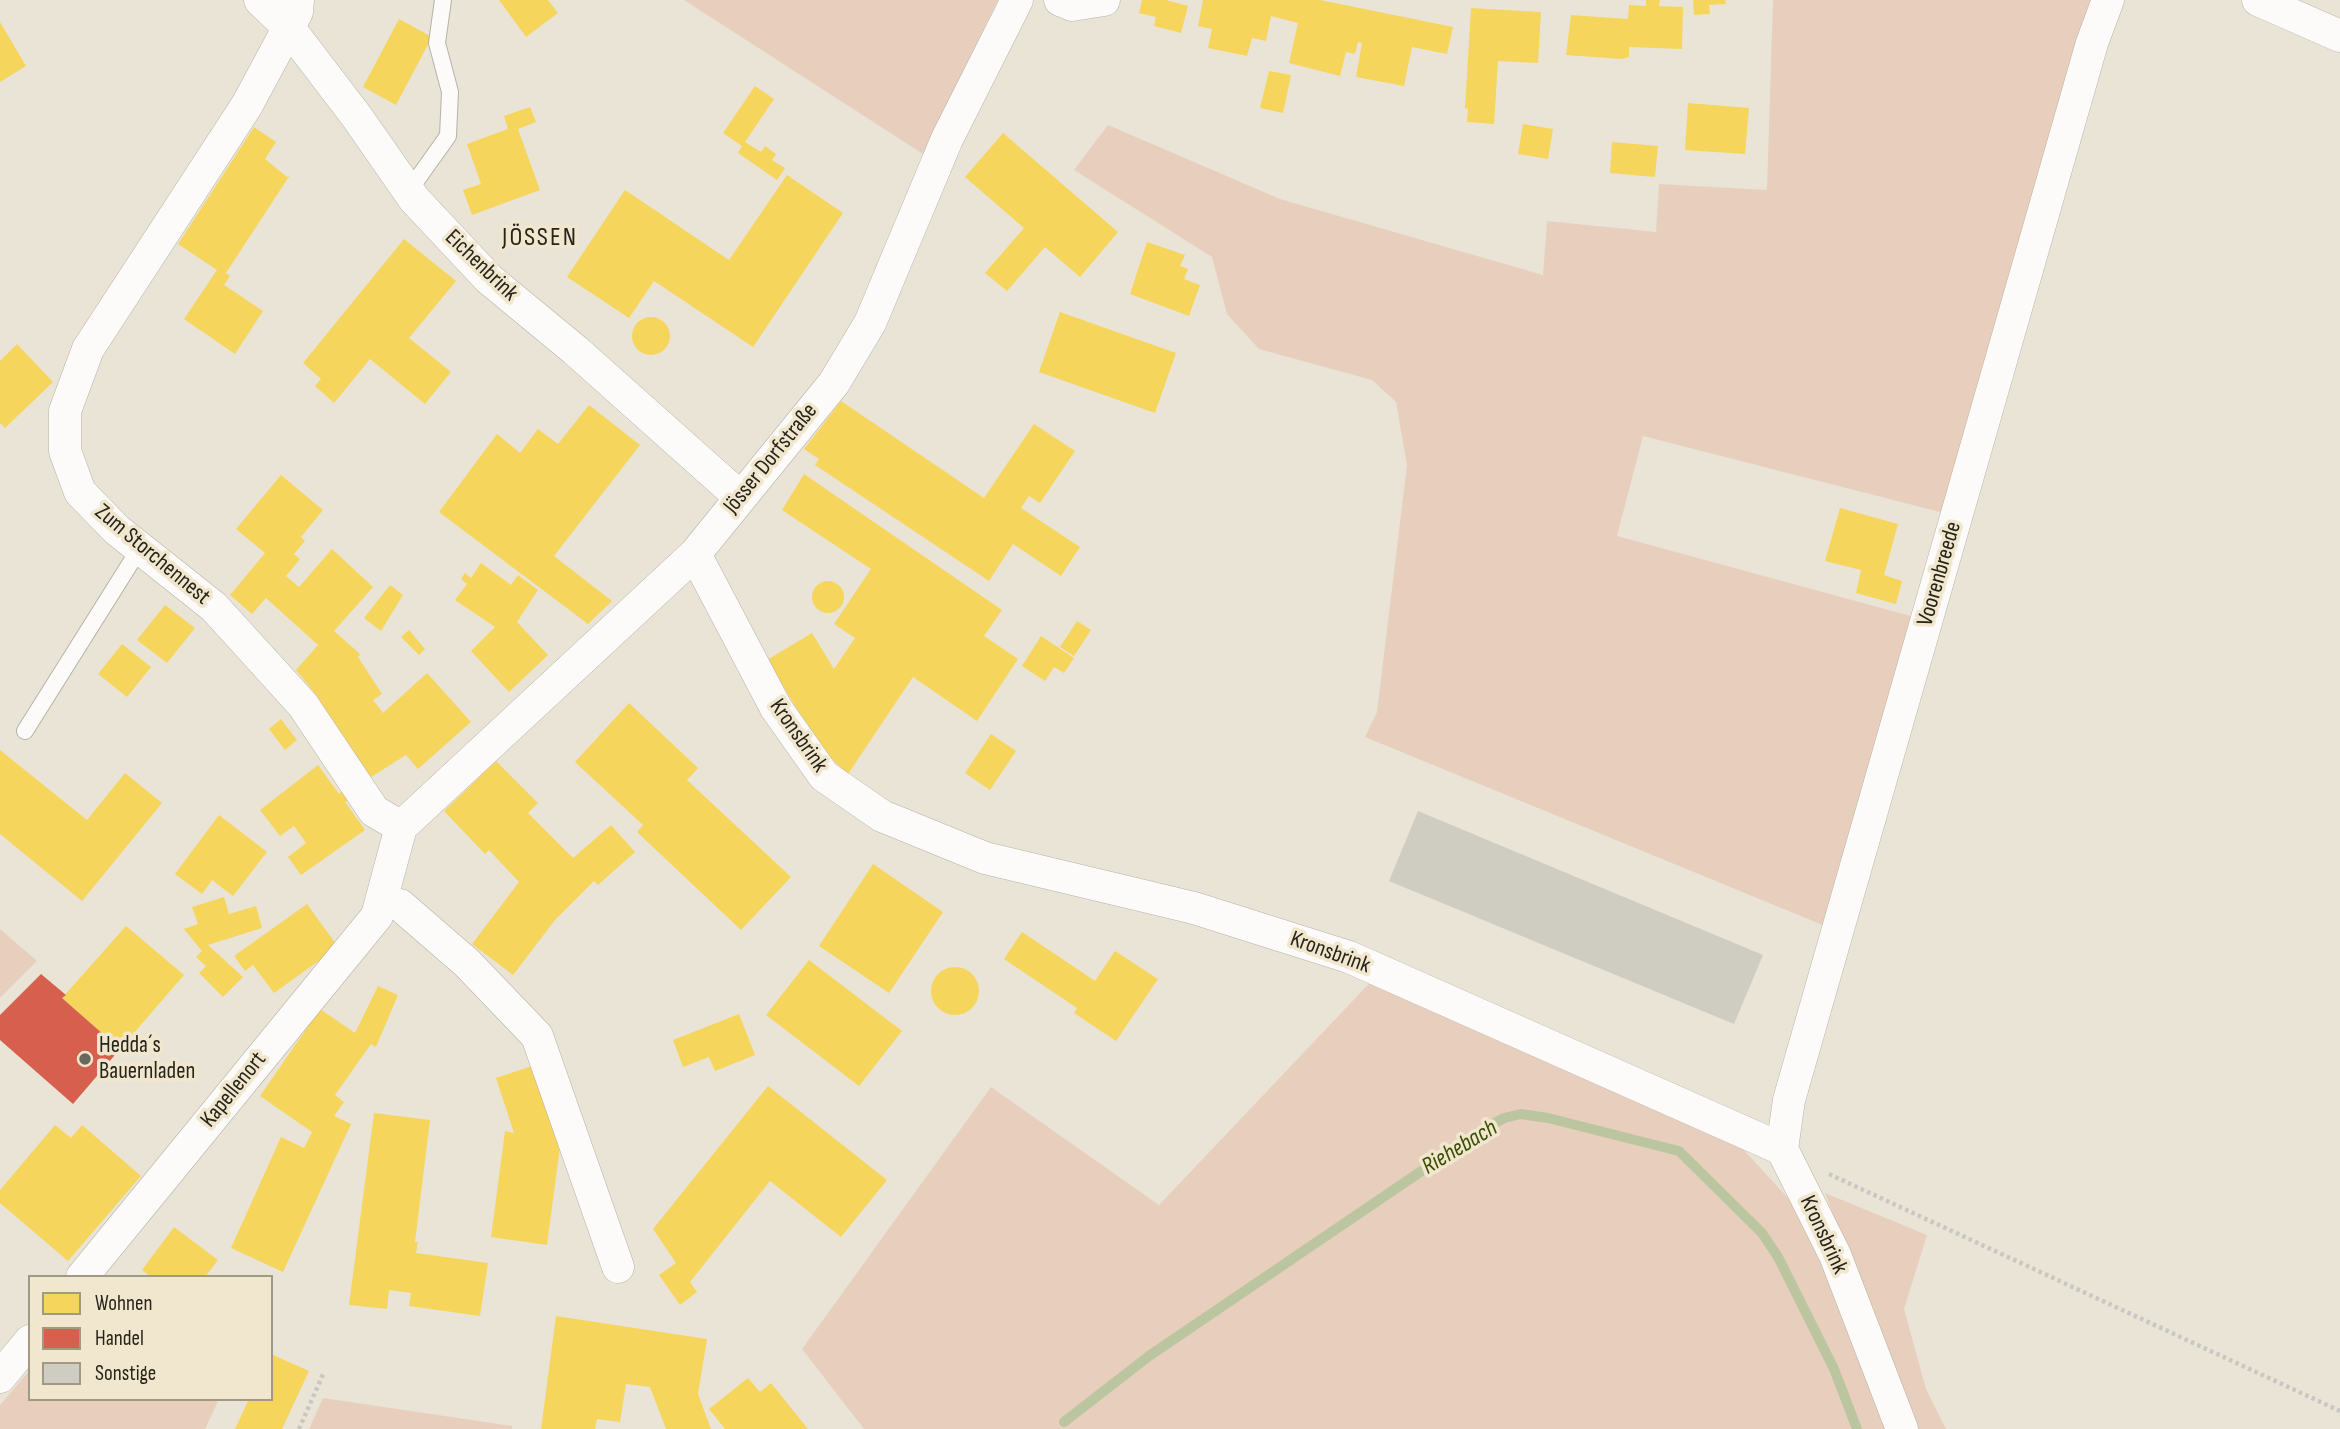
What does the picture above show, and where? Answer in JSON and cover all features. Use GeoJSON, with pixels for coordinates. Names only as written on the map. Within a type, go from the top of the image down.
{"type":"FeatureCollection","features":[{"type":"Feature","properties":{"kind":"street","name":"Eichenbrink"},"geometry":{"type":"LineString","coordinates":[[260,0],[293,14],[357,117],[408,191],[489,279],[575,350],[740,497]]}},
{"type":"Feature","properties":{"kind":"street","name":"Jösser Dorfstraße"},"geometry":{"type":"LineString","coordinates":[[401,827],[695,554],[834,383],[870,323],[947,139],[1017,0]]}},
{"type":"Feature","properties":{"kind":"street"},"geometry":{"type":"LineString","coordinates":[[1060,0],[1072,5],[1104,0]]}},
{"type":"Feature","properties":{"kind":"street","name":"Voorenbreede"},"geometry":{"type":"LineString","coordinates":[[1782,1149],[1789,1100],[2092,43],[2108,0]]}},
{"type":"Feature","properties":{"kind":"street"},"geometry":{"type":"LineString","coordinates":[[2258,0],[2340,36]]}},
{"type":"Feature","properties":{"kind":"street","name":"Zum Storchennest"},"geometry":{"type":"LineString","coordinates":[[293,14],[247,105],[88,349],[65,411],[65,452],[80,492],[117,530],[214,607],[303,705],[374,811],[401,827]]}},
{"type":"Feature","properties":{"kind":"street","name":"Kronsbrink"},"geometry":{"type":"LineString","coordinates":[[695,554],[776,708],[824,776],[882,817],[985,858],[1194,908],[1349,957],[1782,1149],[1835,1255],[1902,1429]]}},
{"type":"Feature","properties":{"kind":"street","name":"Kapellenort"},"geometry":{"type":"LineString","coordinates":[[84,1275],[377,916],[401,827]]}},
{"type":"Feature","properties":{"kind":"street"},"geometry":{"type":"LineString","coordinates":[[382,902],[400,905],[467,962],[537,1036],[618,1267]]}},
{"type":"Feature","properties":{"kind":"street"},"geometry":{"type":"LineString","coordinates":[[0,1377],[28,1342]]}},
{"type":"Feature","properties":{"kind":"lane"},"geometry":{"type":"LineString","coordinates":[[408,191],[448,136],[450,92],[437,43],[443,0]]}},
{"type":"Feature","properties":{"kind":"lane"},"geometry":{"type":"LineString","coordinates":[[25,731],[140,548]]}},
{"type":"Feature","properties":{"kind":"path"},"geometry":{"type":"LineString","coordinates":[[1782,1149],[1921,1218],[2340,1411]]}},
{"type":"Feature","properties":{"kind":"path"},"geometry":{"type":"LineString","coordinates":[[299,1429],[324,1372]]}},
{"type":"Feature","properties":{"kind":"shaded area"},"geometry":{"type":"Polygon","coordinates":[[[684,0],[998,0],[923,154],[684,0]]]}},
{"type":"Feature","properties":{"kind":"shaded area"},"geometry":{"type":"Polygon","coordinates":[[[1773,0],[2092,0],[1948,514],[1643,436],[1617,536],[1918,618],[1830,928],[1365,737],[1377,712],[1407,465],[1396,402],[1372,380],[1259,349],[1227,314],[1212,257],[1074,170],[1108,125],[1280,199],[1543,275],[1547,221],[1656,232],[1659,184],[1767,190],[1773,0]]]}},
{"type":"Feature","properties":{"kind":"shaded area"},"geometry":{"type":"Polygon","coordinates":[[[0,929],[37,961],[0,998],[0,929]]]}},
{"type":"Feature","properties":{"kind":"shaded area"},"geometry":{"type":"Polygon","coordinates":[[[1381,971],[1733,1138],[1797,1208],[1830,1276],[1885,1429],[864,1429],[802,1349],[991,1087],[1159,1205],[1381,971]]]}},
{"type":"Feature","properties":{"kind":"shaded area"},"geometry":{"type":"Polygon","coordinates":[[[1825,1193],[1927,1235],[1904,1309],[1926,1389],[1946,1429],[1913,1429],[1825,1193]]]}},
{"type":"Feature","properties":{"kind":"shaded area"},"geometry":{"type":"Polygon","coordinates":[[[28,1372],[28,1401],[218,1401],[205,1429],[0,1429],[0,1405],[28,1372]]]}},
{"type":"Feature","properties":{"kind":"shaded area"},"geometry":{"type":"Polygon","coordinates":[[[323,1398],[512,1426],[512,1429],[309,1429],[323,1398]]]}},
{"type":"Feature","properties":{"kind":"building: Wohnen"},"geometry":{"type":"Polygon","coordinates":[[[499,0],[548,0],[558,13],[526,37],[499,0]]]}},
{"type":"Feature","properties":{"kind":"building: Wohnen"},"geometry":{"type":"Polygon","coordinates":[[[1142,0],[1166,0],[1188,6],[1181,33],[1154,26],[1156,17],[1139,13],[1142,0]]]}},
{"type":"Feature","properties":{"kind":"building: Wohnen"},"geometry":{"type":"Polygon","coordinates":[[[1203,0],[1320,0],[1453,27],[1447,54],[1412,47],[1404,86],[1356,77],[1362,43],[1358,42],[1355,54],[1346,52],[1340,76],[1289,63],[1298,23],[1271,16],[1266,41],[1252,38],[1247,56],[1208,48],[1212,29],[1198,26],[1203,0]]]}},
{"type":"Feature","properties":{"kind":"building: Wohnen"},"geometry":{"type":"Polygon","coordinates":[[[1646,0],[1660,0],[1659,6],[1683,7],[1682,49],[1629,47],[1629,57],[1622,59],[1566,55],[1571,15],[1628,19],[1629,5],[1646,6],[1646,0]]]}},
{"type":"Feature","properties":{"kind":"building: Wohnen"},"geometry":{"type":"Polygon","coordinates":[[[1693,0],[1725,0],[1726,4],[1709,5],[1710,14],[1694,15],[1693,0]]]}},
{"type":"Feature","properties":{"kind":"building: Wohnen"},"geometry":{"type":"Polygon","coordinates":[[[1471,8],[1541,12],[1538,63],[1498,61],[1494,124],[1467,122],[1468,109],[1465,108],[1471,8]]]}},
{"type":"Feature","properties":{"kind":"building: Wohnen"},"geometry":{"type":"Polygon","coordinates":[[[399,19],[432,37],[396,105],[363,87],[399,19]]]}},
{"type":"Feature","properties":{"kind":"building: Wohnen"},"geometry":{"type":"Polygon","coordinates":[[[0,22],[26,66],[0,82],[0,22]]]}},
{"type":"Feature","properties":{"kind":"building: Wohnen"},"geometry":{"type":"Polygon","coordinates":[[[1269,71],[1291,75],[1283,113],[1260,108],[1269,71]]]}},
{"type":"Feature","properties":{"kind":"building: Wohnen"},"geometry":{"type":"Polygon","coordinates":[[[755,86],[774,99],[745,142],[761,152],[765,146],[776,154],[772,160],[785,168],[777,180],[738,153],[742,146],[723,133],[755,86]]]}},
{"type":"Feature","properties":{"kind":"building: Wohnen"},"geometry":{"type":"Polygon","coordinates":[[[1688,103],[1749,108],[1745,154],[1685,150],[1688,103]]]}},
{"type":"Feature","properties":{"kind":"building: Wohnen"},"geometry":{"type":"Polygon","coordinates":[[[530,107],[536,122],[518,129],[540,190],[472,215],[463,190],[481,184],[467,144],[508,129],[504,116],[530,107]]]}},
{"type":"Feature","properties":{"kind":"building: Wohnen"},"geometry":{"type":"Polygon","coordinates":[[[1523,124],[1553,129],[1548,159],[1518,154],[1523,124]]]}},
{"type":"Feature","properties":{"kind":"building: Wohnen"},"geometry":{"type":"Polygon","coordinates":[[[254,127],[276,142],[265,159],[287,177],[290,175],[226,273],[230,276],[224,285],[263,311],[235,354],[184,319],[217,270],[178,244],[254,127]]]}},
{"type":"Feature","properties":{"kind":"building: Wohnen"},"geometry":{"type":"Polygon","coordinates":[[[1003,133],[1118,232],[1080,277],[1045,247],[1007,291],[985,273],[1024,228],[965,177],[1003,133]]]}},
{"type":"Feature","properties":{"kind":"building: Wohnen"},"geometry":{"type":"Polygon","coordinates":[[[1612,142],[1658,146],[1655,177],[1610,173],[1612,142]]]}},
{"type":"Feature","properties":{"kind":"building: Wohnen"},"geometry":{"type":"Polygon","coordinates":[[[787,175],[843,213],[753,347],[654,281],[629,318],[567,277],[625,190],[729,260],[787,175]]]}},
{"type":"Feature","properties":{"kind":"building: Wohnen"},"geometry":{"type":"Polygon","coordinates":[[[404,239],[456,281],[409,338],[451,372],[425,404],[370,359],[334,403],[315,386],[321,379],[303,363],[404,239]]]}},
{"type":"Feature","properties":{"kind":"building: Wohnen"},"geometry":{"type":"Polygon","coordinates":[[[1147,242],[1185,255],[1180,266],[1188,269],[1184,279],[1200,285],[1189,316],[1130,294],[1147,242]]]}},
{"type":"Feature","properties":{"kind":"building: Wohnen"},"geometry":{"type":"Polygon","coordinates":[[[1060,312],[1176,353],[1155,413],[1039,372],[1060,312]]]}},
{"type":"Feature","properties":{"kind":"building: Wohnen"},"geometry":{"type":"Polygon","coordinates":[[[651,317],[665,322],[670,336],[665,350],[651,355],[637,350],[632,336],[637,322],[651,317]]]}},
{"type":"Feature","properties":{"kind":"building: Wohnen"},"geometry":{"type":"Polygon","coordinates":[[[17,344],[53,382],[5,428],[0,423],[0,361],[17,344]]]}},
{"type":"Feature","properties":{"kind":"building: Wohnen"},"geometry":{"type":"Polygon","coordinates":[[[841,401],[984,498],[1034,424],[1075,451],[1040,503],[1029,496],[1021,508],[1080,547],[1061,576],[1013,544],[989,581],[815,465],[819,459],[804,449],[841,401]]]}},
{"type":"Feature","properties":{"kind":"building: Wohnen"},"geometry":{"type":"Polygon","coordinates":[[[589,405],[640,445],[554,556],[612,601],[588,624],[439,512],[497,434],[520,453],[538,429],[558,444],[589,405]]]}},
{"type":"Feature","properties":{"kind":"building: Wohnen"},"geometry":{"type":"Polygon","coordinates":[[[804,474],[1002,610],[984,636],[1018,659],[977,721],[913,677],[848,774],[822,750],[767,660],[812,633],[834,669],[855,638],[834,624],[871,569],[782,510],[804,474]]]}},
{"type":"Feature","properties":{"kind":"building: Wohnen"},"geometry":{"type":"Polygon","coordinates":[[[281,475],[323,510],[301,537],[305,541],[294,554],[300,559],[286,576],[299,587],[332,549],[373,587],[334,631],[360,654],[358,657],[382,694],[373,700],[383,713],[427,673],[471,722],[418,769],[406,755],[368,779],[317,696],[296,670],[318,645],[266,598],[252,614],[230,595],[265,553],[236,529],[281,475]]]}},
{"type":"Feature","properties":{"kind":"building: Wohnen"},"geometry":{"type":"Polygon","coordinates":[[[1840,508],[1898,524],[1884,575],[1902,581],[1896,604],[1856,593],[1861,570],[1825,561],[1840,508]]]}},
{"type":"Feature","properties":{"kind":"building: Wohnen"},"geometry":{"type":"Polygon","coordinates":[[[481,563],[511,585],[518,575],[538,590],[517,622],[548,655],[509,692],[471,651],[495,627],[455,600],[467,584],[461,579],[465,573],[471,578],[481,563]]]}},
{"type":"Feature","properties":{"kind":"building: Wohnen"},"geometry":{"type":"Polygon","coordinates":[[[828,581],[839,586],[844,597],[839,608],[828,613],[817,608],[812,597],[817,586],[828,581]]]}},
{"type":"Feature","properties":{"kind":"building: Wohnen"},"geometry":{"type":"Polygon","coordinates":[[[390,585],[403,595],[381,631],[364,618],[390,585]]]}},
{"type":"Feature","properties":{"kind":"building: Wohnen"},"geometry":{"type":"Polygon","coordinates":[[[165,605],[195,628],[167,663],[137,640],[165,605]]]}},
{"type":"Feature","properties":{"kind":"building: Wohnen"},"geometry":{"type":"Polygon","coordinates":[[[1077,621],[1091,630],[1074,656],[1060,647],[1077,621]]]}},
{"type":"Feature","properties":{"kind":"building: Wohnen"},"geometry":{"type":"Polygon","coordinates":[[[409,630],[425,649],[419,655],[401,637],[409,630]]]}},
{"type":"Feature","properties":{"kind":"building: Wohnen"},"geometry":{"type":"Polygon","coordinates":[[[1041,636],[1074,658],[1064,673],[1054,667],[1045,681],[1022,666],[1041,636]]]}},
{"type":"Feature","properties":{"kind":"building: Wohnen"},"geometry":{"type":"Polygon","coordinates":[[[122,644],[151,667],[127,697],[98,674],[122,644]]]}},
{"type":"Feature","properties":{"kind":"building: Wohnen"},"geometry":{"type":"Polygon","coordinates":[[[629,703],[698,768],[687,780],[791,877],[741,930],[637,832],[643,825],[575,762],[629,703]]]}},
{"type":"Feature","properties":{"kind":"building: Wohnen"},"geometry":{"type":"Polygon","coordinates":[[[281,719],[297,740],[285,750],[269,729],[281,719]]]}},
{"type":"Feature","properties":{"kind":"building: Wohnen"},"geometry":{"type":"Polygon","coordinates":[[[991,734],[1016,751],[990,790],[965,773],[991,734]]]}},
{"type":"Feature","properties":{"kind":"building: Wohnen"},"geometry":{"type":"Polygon","coordinates":[[[0,750],[87,820],[125,773],[162,803],[82,901],[0,834],[0,750]]]}},
{"type":"Feature","properties":{"kind":"building: Wohnen"},"geometry":{"type":"Polygon","coordinates":[[[496,761],[538,803],[528,813],[573,858],[611,825],[635,852],[598,885],[594,881],[555,920],[513,975],[472,944],[519,882],[489,850],[485,854],[444,811],[496,761]]]}},
{"type":"Feature","properties":{"kind":"building: Wohnen"},"geometry":{"type":"Polygon","coordinates":[[[318,765],[339,794],[343,790],[350,799],[345,802],[365,830],[301,875],[288,857],[306,843],[294,826],[280,836],[260,810],[318,765]]]}},
{"type":"Feature","properties":{"kind":"building: Wohnen"},"geometry":{"type":"Polygon","coordinates":[[[219,815],[267,852],[233,896],[212,880],[202,894],[175,874],[219,815]]]}},
{"type":"Feature","properties":{"kind":"building: Wohnen"},"geometry":{"type":"Polygon","coordinates":[[[873,864],[943,912],[889,993],[819,946],[873,864]]]}},
{"type":"Feature","properties":{"kind":"building: Wohnen"},"geometry":{"type":"Polygon","coordinates":[[[224,897],[229,914],[256,906],[262,928],[208,945],[243,977],[223,997],[199,973],[206,966],[196,957],[202,951],[184,929],[198,924],[192,907],[224,897]]]}},
{"type":"Feature","properties":{"kind":"building: Wohnen"},"geometry":{"type":"Polygon","coordinates":[[[307,904],[338,947],[274,993],[253,965],[245,971],[234,956],[307,904]]]}},
{"type":"Feature","properties":{"kind":"building: Wohnen"},"geometry":{"type":"Polygon","coordinates":[[[126,926],[184,975],[120,1049],[62,998],[126,926]]]}},
{"type":"Feature","properties":{"kind":"building: Wohnen"},"geometry":{"type":"Polygon","coordinates":[[[1022,932],[1095,981],[1115,951],[1158,979],[1116,1041],[1074,1013],[1077,1008],[1004,959],[1022,932]]]}},
{"type":"Feature","properties":{"kind":"building: Wohnen"},"geometry":{"type":"Polygon","coordinates":[[[809,960],[902,1031],[859,1086],[766,1015],[809,960]]]}},
{"type":"Feature","properties":{"kind":"building: Wohnen"},"geometry":{"type":"Polygon","coordinates":[[[955,967],[972,974],[979,991],[972,1008],[955,1015],[938,1008],[931,991],[938,974],[955,967]]]}},
{"type":"Feature","properties":{"kind":"building: Wohnen"},"geometry":{"type":"Polygon","coordinates":[[[378,986],[398,995],[376,1047],[371,1044],[335,1095],[344,1102],[334,1116],[351,1124],[283,1272],[231,1248],[281,1137],[304,1148],[312,1132],[260,1096],[320,1009],[355,1033],[378,986]]]}},
{"type":"Feature","properties":{"kind":"building: Wohnen"},"geometry":{"type":"Polygon","coordinates":[[[739,1014],[755,1055],[715,1071],[709,1057],[683,1067],[673,1040],[739,1014]]]}},
{"type":"Feature","properties":{"kind":"building: Wohnen"},"geometry":{"type":"Polygon","coordinates":[[[535,1065],[561,1139],[547,1245],[491,1237],[505,1131],[514,1133],[496,1078],[535,1065]]]}},
{"type":"Feature","properties":{"kind":"building: Wohnen"},"geometry":{"type":"Polygon","coordinates":[[[768,1086],[887,1180],[841,1237],[770,1181],[690,1282],[697,1292],[680,1305],[659,1275],[676,1263],[653,1229],[768,1086]]]}},
{"type":"Feature","properties":{"kind":"building: Wohnen"},"geometry":{"type":"Polygon","coordinates":[[[374,1113],[430,1120],[415,1242],[418,1242],[416,1253],[488,1263],[480,1316],[409,1306],[411,1293],[389,1290],[387,1309],[349,1305],[374,1113]]]}},
{"type":"Feature","properties":{"kind":"building: Wohnen"},"geometry":{"type":"Polygon","coordinates":[[[55,1125],[71,1138],[82,1125],[141,1176],[68,1261],[0,1203],[0,1190],[55,1125]]]}},
{"type":"Feature","properties":{"kind":"building: Wohnen"},"geometry":{"type":"Polygon","coordinates":[[[174,1227],[218,1260],[207,1275],[148,1275],[142,1270],[174,1227]]]}},
{"type":"Feature","properties":{"kind":"building: Wohnen"},"geometry":{"type":"Polygon","coordinates":[[[556,1316],[707,1339],[698,1394],[711,1429],[666,1429],[650,1387],[626,1384],[620,1422],[597,1419],[595,1429],[541,1429],[556,1316]]]}},
{"type":"Feature","properties":{"kind":"building: Wohnen"},"geometry":{"type":"Polygon","coordinates":[[[273,1355],[309,1371],[282,1429],[235,1429],[248,1401],[273,1401],[273,1355]]]}},
{"type":"Feature","properties":{"kind":"building: Wohnen"},"geometry":{"type":"Polygon","coordinates":[[[748,1378],[760,1392],[771,1383],[808,1429],[725,1429],[709,1409],[748,1378]]]}},
{"type":"Feature","properties":{"kind":"building: Handel"},"geometry":{"type":"Polygon","coordinates":[[[41,974],[66,995],[62,998],[120,1049],[73,1104],[0,1040],[0,1015],[41,974]]]}},
{"type":"Feature","properties":{"kind":"building: Sonstige"},"geometry":{"type":"Polygon","coordinates":[[[1418,811],[1763,955],[1734,1024],[1389,881],[1418,811]]]}},
{"type":"Feature","properties":{"kind":"waterway","name":"Riehebach"},"geometry":{"type":"LineString","coordinates":[[1064,1422],[1149,1356],[1482,1130],[1504,1118],[1521,1114],[1548,1118],[1679,1151],[1762,1233],[1778,1257],[1834,1369],[1857,1429]]}},
{"type":"Feature","properties":{"kind":"place","name":"Hedda´s Bauernladen"},"geometry":{"type":"Point","coordinates":[85,1059]}},
{"type":"Feature","properties":{"kind":"district","name":"JÖSSEN"},"geometry":{"type":"Point","coordinates":[540,238]}}]}
